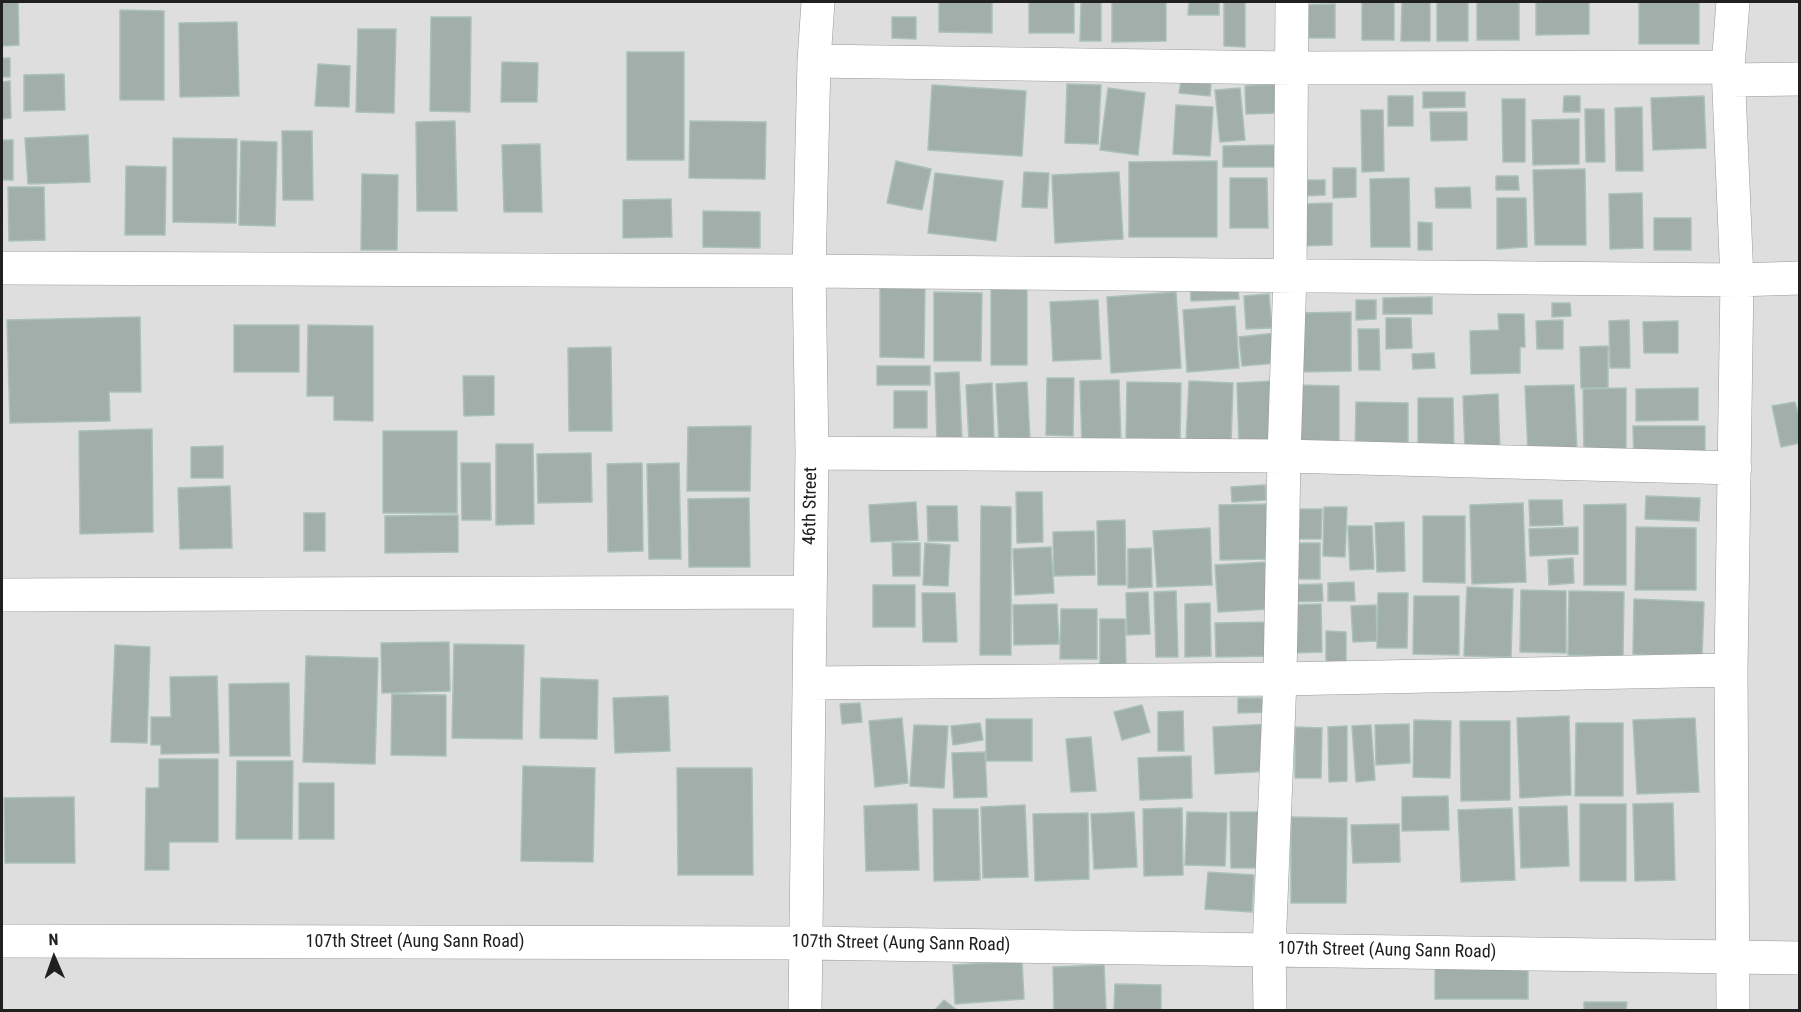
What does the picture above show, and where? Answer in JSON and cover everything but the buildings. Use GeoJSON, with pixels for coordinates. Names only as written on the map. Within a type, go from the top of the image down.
{"type":"FeatureCollection","features":[{"type":"Feature","properties":{"kind":"street","name":"46th Street"},"geometry":{"type":"LineString","coordinates":[[805,1011],[812,453],[808,270],[818,2]]}},
{"type":"Feature","properties":{"kind":"street"},"geometry":{"type":"LineString","coordinates":[[1270,1011],[1269,949],[1280,679],[1290,275],[1292,2]]}},
{"type":"Feature","properties":{"kind":"street"},"geometry":{"type":"LineString","coordinates":[[1733,2],[1729,74],[1737,280],[1731,670],[1733,1011]]}},
{"type":"Feature","properties":{"kind":"street"},"geometry":{"type":"LineString","coordinates":[[814,61],[1729,74],[1800,79]]}},
{"type":"Feature","properties":{"kind":"street"},"geometry":{"type":"LineString","coordinates":[[2,268],[808,270],[1737,280],[1800,278]]}},
{"type":"Feature","properties":{"kind":"street"},"geometry":{"type":"LineString","coordinates":[[812,453],[1284,456],[1735,468]]}},
{"type":"Feature","properties":{"kind":"street"},"geometry":{"type":"LineString","coordinates":[[2,595],[809,592]]}},
{"type":"Feature","properties":{"kind":"street"},"geometry":{"type":"LineString","coordinates":[[809,683],[1280,679],[1731,670]]}},
{"type":"Feature","properties":{"kind":"street","name":"107th Street (Aung Sann Road)"},"geometry":{"type":"LineString","coordinates":[[2,941],[806,943],[1800,958]]}},
{"type":"Feature","properties":{"kind":"shaded area"},"geometry":{"type":"Polygon","coordinates":[[[2,2],[1799,2],[1799,1010],[2,1010],[2,2]]]}}]}
